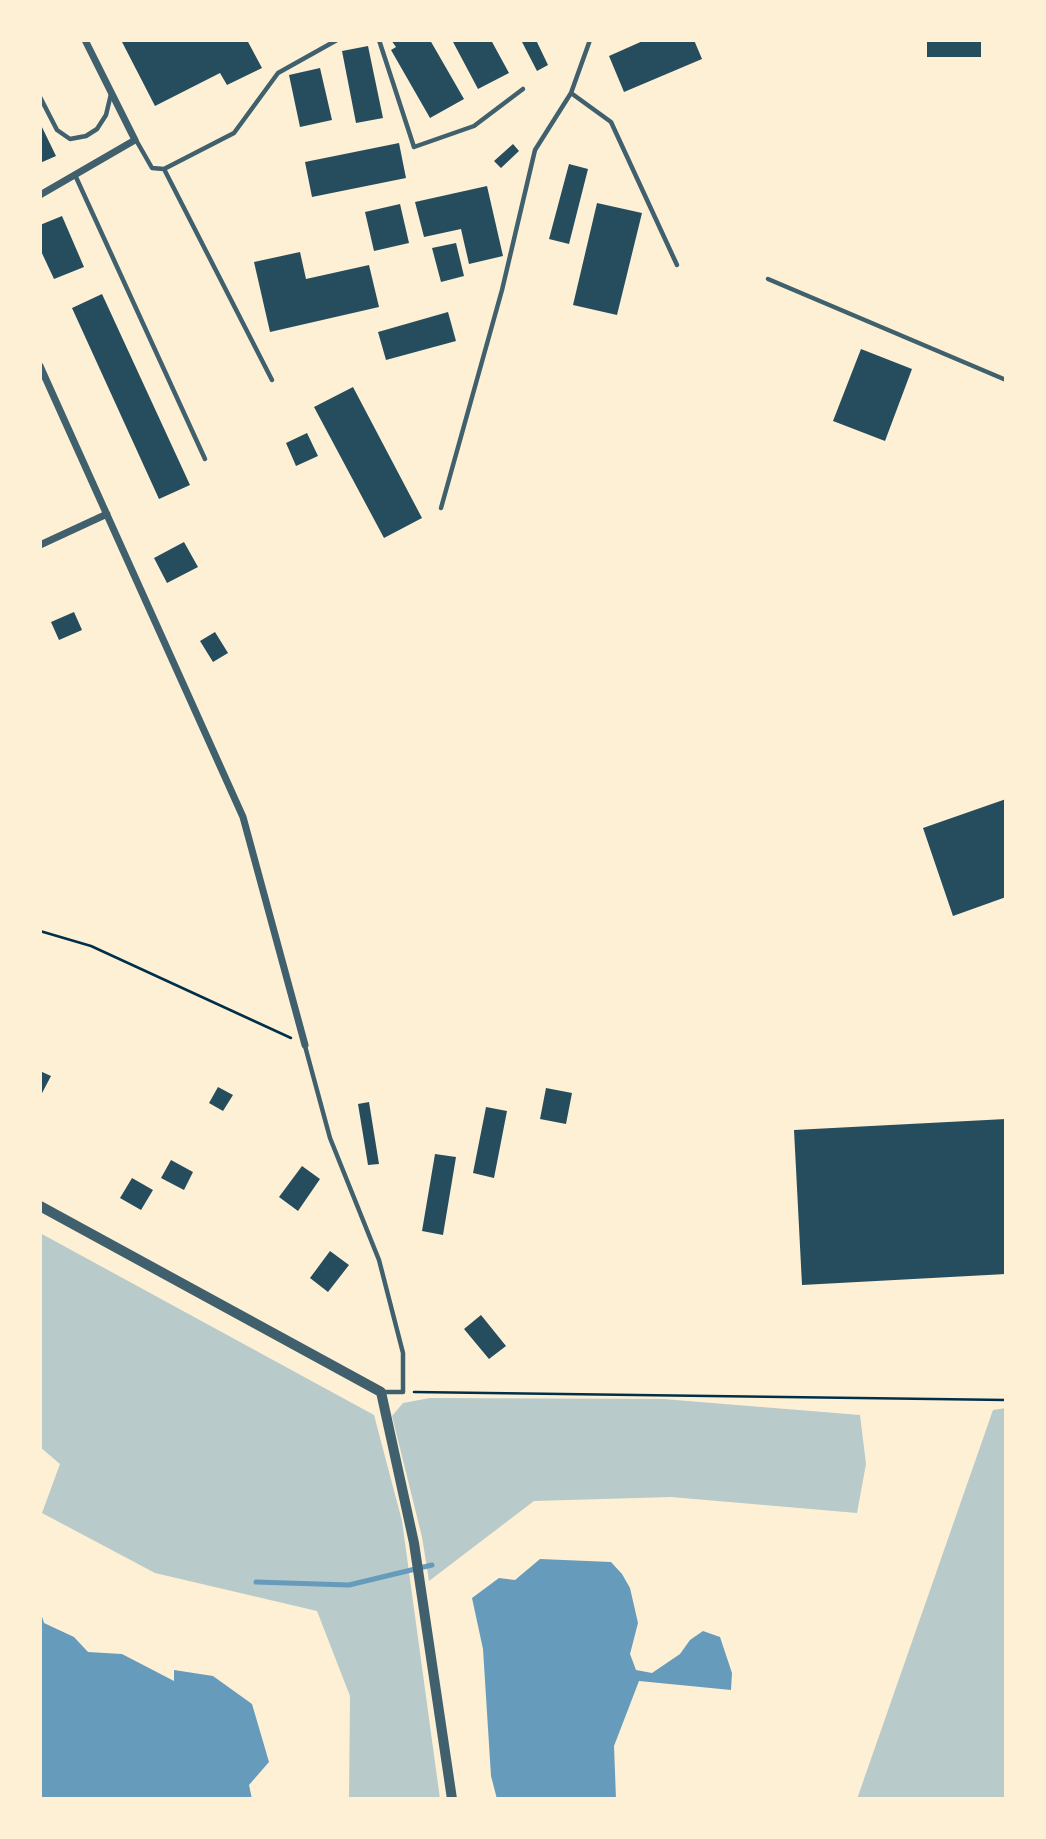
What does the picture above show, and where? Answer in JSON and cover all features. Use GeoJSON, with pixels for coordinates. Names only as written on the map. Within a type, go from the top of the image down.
{"type":"FeatureCollection","features":[{"type":"Feature","properties":{"kind":"street"},"geometry":{"type":"LineString","coordinates":[[40,195],[135,139],[85,40]]}},
{"type":"Feature","properties":{"kind":"street"},"geometry":{"type":"LineString","coordinates":[[40,366],[243,817],[305,1045]]}},
{"type":"Feature","properties":{"kind":"street"},"geometry":{"type":"LineString","coordinates":[[40,545],[107,514]]}},
{"type":"Feature","properties":{"kind":"street"},"geometry":{"type":"LineString","coordinates":[[40,1206],[381,1392],[414,1543],[452,1799]]}},
{"type":"Feature","properties":{"kind":"lane"},"geometry":{"type":"LineString","coordinates":[[135,139],[152,168],[164,169],[234,133],[278,73],[337,40]]}},
{"type":"Feature","properties":{"kind":"lane"},"geometry":{"type":"LineString","coordinates":[[379,40],[414,147],[474,126],[523,89]]}},
{"type":"Feature","properties":{"kind":"lane"},"geometry":{"type":"LineString","coordinates":[[441,508],[502,290],[535,150],[571,93],[590,40]]}},
{"type":"Feature","properties":{"kind":"lane"},"geometry":{"type":"LineString","coordinates":[[41,99],[57,130],[70,139],[86,136],[97,129],[106,115],[112,90]]}},
{"type":"Feature","properties":{"kind":"lane"},"geometry":{"type":"LineString","coordinates":[[571,93],[611,122],[677,265]]}},
{"type":"Feature","properties":{"kind":"lane"},"geometry":{"type":"LineString","coordinates":[[164,169],[272,380]]}},
{"type":"Feature","properties":{"kind":"lane"},"geometry":{"type":"LineString","coordinates":[[75,175],[205,458]]}},
{"type":"Feature","properties":{"kind":"lane"},"geometry":{"type":"LineString","coordinates":[[768,279],[1006,380]]}},
{"type":"Feature","properties":{"kind":"lane"},"geometry":{"type":"LineString","coordinates":[[305,1045],[330,1138],[379,1260],[402,1353],[402,1392],[381,1392]]}},
{"type":"Feature","properties":{"kind":"path"},"geometry":{"type":"LineString","coordinates":[[40,931],[91,946],[305,1045]]}},
{"type":"Feature","properties":{"kind":"path"},"geometry":{"type":"LineString","coordinates":[[402,1392],[1006,1400]]}},
{"type":"Feature","properties":{"kind":"shaded area"},"geometry":{"type":"Polygon","coordinates":[[[40,1233],[374,1415],[402,1521],[440,1799],[349,1799],[350,1696],[317,1611],[155,1573],[42,1513],[60,1464],[40,1447],[40,1233]]]}},
{"type":"Feature","properties":{"kind":"shaded area"},"geometry":{"type":"Polygon","coordinates":[[[430,1398],[663,1399],[860,1415],[866,1464],[857,1513],[671,1497],[534,1501],[429,1581],[422,1537],[392,1416],[403,1403],[430,1398]]]}},
{"type":"Feature","properties":{"kind":"shaded area"},"geometry":{"type":"Polygon","coordinates":[[[1006,1408],[1006,1799],[857,1799],[993,1410],[1006,1408]]]}},
{"type":"Feature","properties":{"kind":"water"},"geometry":{"type":"Polygon","coordinates":[[[540,1559],[611,1562],[622,1574],[630,1588],[638,1623],[630,1654],[636,1670],[652,1673],[680,1654],[690,1640],[703,1631],[720,1637],[732,1673],[731,1690],[639,1681],[614,1746],[616,1799],[497,1799],[491,1776],[483,1649],[472,1598],[499,1578],[515,1580],[540,1559]]]}},
{"type":"Feature","properties":{"kind":"water"},"geometry":{"type":"Polygon","coordinates":[[[40,1610],[44,1623],[74,1637],[88,1652],[122,1654],[174,1681],[174,1670],[213,1676],[252,1704],[269,1762],[249,1785],[252,1799],[40,1799],[40,1610]]]}},
{"type":"Feature","properties":{"kind":"building"},"geometry":{"type":"Polygon","coordinates":[[[121,40],[247,40],[262,68],[227,85],[220,73],[155,106],[121,40]]]}},
{"type":"Feature","properties":{"kind":"building"},"geometry":{"type":"Polygon","coordinates":[[[391,40],[430,40],[464,99],[430,118],[391,50],[396,47],[391,40]]]}},
{"type":"Feature","properties":{"kind":"building"},"geometry":{"type":"Polygon","coordinates":[[[452,40],[491,40],[509,73],[478,89],[452,40]]]}},
{"type":"Feature","properties":{"kind":"building"},"geometry":{"type":"Polygon","coordinates":[[[521,40],[536,40],[548,65],[537,71],[521,40]]]}},
{"type":"Feature","properties":{"kind":"building"},"geometry":{"type":"Polygon","coordinates":[[[645,40],[694,40],[702,59],[624,92],[609,56],[645,40]]]}},
{"type":"Feature","properties":{"kind":"building"},"geometry":{"type":"Polygon","coordinates":[[[927,40],[981,40],[981,57],[927,57],[927,40]]]}},
{"type":"Feature","properties":{"kind":"building"},"geometry":{"type":"Polygon","coordinates":[[[368,46],[383,118],[356,123],[342,51],[368,46]]]}},
{"type":"Feature","properties":{"kind":"building"},"geometry":{"type":"Polygon","coordinates":[[[320,68],[332,120],[300,127],[289,75],[320,68]]]}},
{"type":"Feature","properties":{"kind":"building"},"geometry":{"type":"Polygon","coordinates":[[[40,123],[56,156],[40,163],[40,123]]]}},
{"type":"Feature","properties":{"kind":"building"},"geometry":{"type":"Polygon","coordinates":[[[399,143],[406,178],[312,197],[305,162],[399,143]]]}},
{"type":"Feature","properties":{"kind":"building"},"geometry":{"type":"Polygon","coordinates":[[[513,144],[519,151],[501,168],[494,161],[513,144]]]}},
{"type":"Feature","properties":{"kind":"building"},"geometry":{"type":"Polygon","coordinates":[[[569,164],[588,169],[569,244],[549,239],[569,164]]]}},
{"type":"Feature","properties":{"kind":"building"},"geometry":{"type":"Polygon","coordinates":[[[487,186],[503,256],[469,264],[461,229],[424,237],[415,202],[487,186]]]}},
{"type":"Feature","properties":{"kind":"building"},"geometry":{"type":"Polygon","coordinates":[[[597,203],[642,213],[617,315],[573,305],[597,203]]]}},
{"type":"Feature","properties":{"kind":"building"},"geometry":{"type":"Polygon","coordinates":[[[400,204],[409,243],[374,251],[365,212],[400,204]]]}},
{"type":"Feature","properties":{"kind":"building"},"geometry":{"type":"Polygon","coordinates":[[[62,216],[84,267],[54,279],[40,249],[40,225],[62,216]]]}},
{"type":"Feature","properties":{"kind":"building"},"geometry":{"type":"Polygon","coordinates":[[[456,243],[464,276],[441,282],[432,248],[456,243]]]}},
{"type":"Feature","properties":{"kind":"building"},"geometry":{"type":"Polygon","coordinates":[[[300,252],[306,279],[369,265],[379,307],[270,332],[254,262],[300,252]]]}},
{"type":"Feature","properties":{"kind":"building"},"geometry":{"type":"Polygon","coordinates":[[[102,294],[190,485],[159,499],[72,308],[102,294]]]}},
{"type":"Feature","properties":{"kind":"building"},"geometry":{"type":"Polygon","coordinates":[[[448,312],[456,341],[386,360],[378,332],[448,312]]]}},
{"type":"Feature","properties":{"kind":"building"},"geometry":{"type":"Polygon","coordinates":[[[861,349],[912,369],[885,441],[833,421],[861,349]]]}},
{"type":"Feature","properties":{"kind":"building"},"geometry":{"type":"Polygon","coordinates":[[[353,387],[422,518],[384,538],[314,407],[353,387]]]}},
{"type":"Feature","properties":{"kind":"building"},"geometry":{"type":"Polygon","coordinates":[[[307,433],[318,456],[296,466],[286,443],[307,433]]]}},
{"type":"Feature","properties":{"kind":"building"},"geometry":{"type":"Polygon","coordinates":[[[184,542],[198,567],[167,583],[154,558],[184,542]]]}},
{"type":"Feature","properties":{"kind":"building"},"geometry":{"type":"Polygon","coordinates":[[[74,612],[82,630],[59,640],[51,622],[74,612]]]}},
{"type":"Feature","properties":{"kind":"building"},"geometry":{"type":"Polygon","coordinates":[[[215,632],[228,653],[213,662],[200,641],[215,632]]]}},
{"type":"Feature","properties":{"kind":"building"},"geometry":{"type":"Polygon","coordinates":[[[1006,799],[1006,897],[953,916],[923,828],[1006,799]]]}},
{"type":"Feature","properties":{"kind":"building"},"geometry":{"type":"Polygon","coordinates":[[[40,1071],[51,1076],[40,1097],[40,1071]]]}},
{"type":"Feature","properties":{"kind":"building"},"geometry":{"type":"Polygon","coordinates":[[[218,1087],[233,1095],[223,1111],[209,1103],[218,1087]]]}},
{"type":"Feature","properties":{"kind":"building"},"geometry":{"type":"Polygon","coordinates":[[[546,1088],[572,1093],[566,1124],[540,1119],[546,1088]]]}},
{"type":"Feature","properties":{"kind":"building"},"geometry":{"type":"Polygon","coordinates":[[[369,1102],[379,1164],[368,1165],[358,1104],[369,1102]]]}},
{"type":"Feature","properties":{"kind":"building"},"geometry":{"type":"Polygon","coordinates":[[[486,1107],[507,1111],[494,1178],[473,1173],[486,1107]]]}},
{"type":"Feature","properties":{"kind":"building"},"geometry":{"type":"Polygon","coordinates":[[[1006,1119],[1006,1274],[802,1285],[794,1130],[1006,1119]]]}},
{"type":"Feature","properties":{"kind":"building"},"geometry":{"type":"Polygon","coordinates":[[[435,1154],[456,1157],[443,1235],[422,1231],[435,1154]]]}},
{"type":"Feature","properties":{"kind":"building"},"geometry":{"type":"Polygon","coordinates":[[[171,1160],[193,1172],[184,1190],[161,1178],[171,1160]]]}},
{"type":"Feature","properties":{"kind":"building"},"geometry":{"type":"Polygon","coordinates":[[[302,1166],[320,1179],[298,1211],[279,1197],[302,1166]]]}},
{"type":"Feature","properties":{"kind":"building"},"geometry":{"type":"Polygon","coordinates":[[[132,1178],[153,1190],[141,1210],[120,1198],[132,1178]]]}},
{"type":"Feature","properties":{"kind":"building"},"geometry":{"type":"Polygon","coordinates":[[[330,1251],[349,1265],[328,1292],[310,1278],[330,1251]]]}},
{"type":"Feature","properties":{"kind":"building"},"geometry":{"type":"Polygon","coordinates":[[[481,1315],[506,1346],[489,1359],[464,1329],[481,1315]]]}},
{"type":"Feature","properties":{"kind":"waterway"},"geometry":{"type":"LineString","coordinates":[[256,1582],[349,1585],[432,1565]]}}]}
